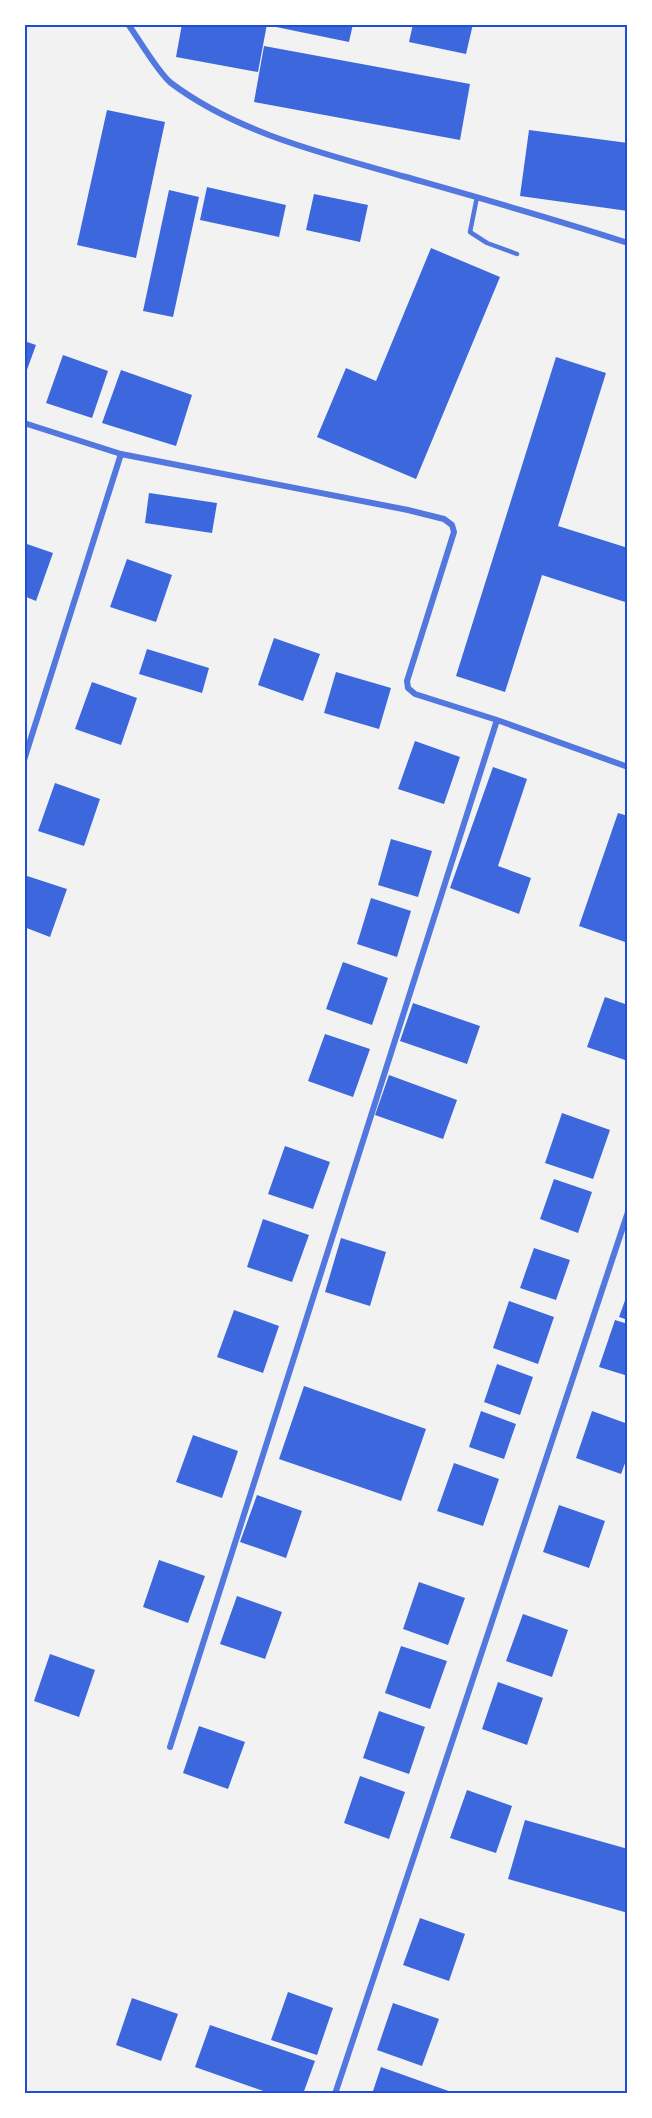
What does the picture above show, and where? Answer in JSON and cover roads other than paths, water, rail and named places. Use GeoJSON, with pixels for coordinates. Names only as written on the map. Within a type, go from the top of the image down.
{"type":"FeatureCollection","features":[{"type":"Feature","properties":{"kind":"street"},"geometry":{"type":"LineString","coordinates":[[128,24],[168,81],[213,109],[281,140],[319,153],[554,219],[628,243]]}},
{"type":"Feature","properties":{"kind":"street"},"geometry":{"type":"LineString","coordinates":[[24,423],[121,454],[444,519],[452,525],[454,532],[407,681],[408,688],[415,693],[628,767]]}},
{"type":"Feature","properties":{"kind":"street"},"geometry":{"type":"LineString","coordinates":[[24,760],[121,454]]}},
{"type":"Feature","properties":{"kind":"street"},"geometry":{"type":"LineString","coordinates":[[170,1747],[497,720]]}},
{"type":"Feature","properties":{"kind":"street"},"geometry":{"type":"LineString","coordinates":[[335,2094],[628,1212]]}},
{"type":"Feature","properties":{"kind":"lane"},"geometry":{"type":"LineString","coordinates":[[477,197],[470,232],[487,243],[517,254]]}}]}
